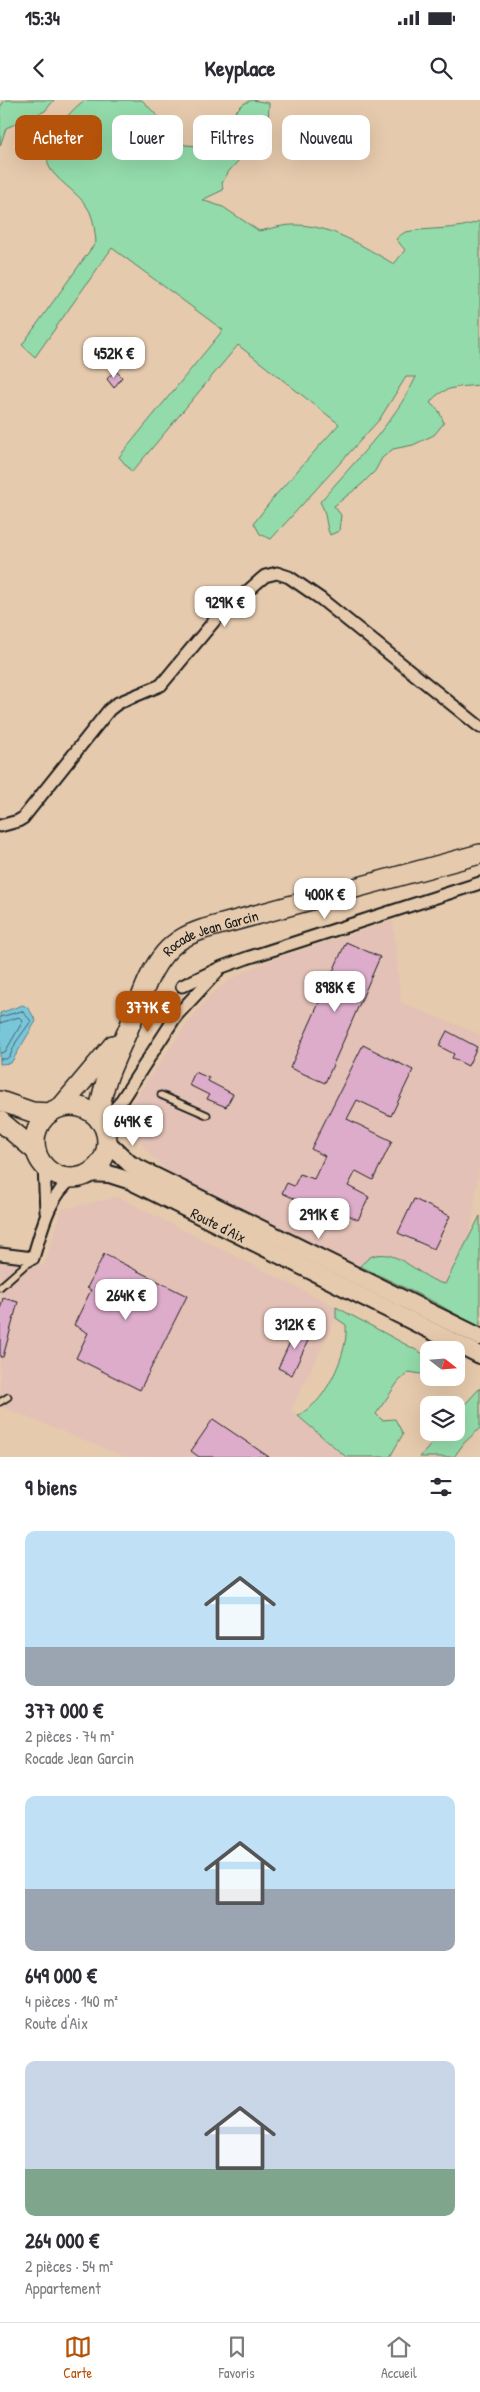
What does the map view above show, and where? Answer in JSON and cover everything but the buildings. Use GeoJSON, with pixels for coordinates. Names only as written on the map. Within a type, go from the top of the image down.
{"type":"FeatureCollection","features":[{"type":"Feature","properties":{"kind":"main road","name":"Rocade Jean Garcin"},"geometry":{"type":"LineString","coordinates":[[100,1122],[100,1101],[107,1074],[131,1023],[142,993],[157,963],[179,940],[191,933],[480,854]]}},
{"type":"Feature","properties":{"kind":"main road","name":"Rocade Jean Garcin"},"geometry":{"type":"LineString","coordinates":[[56,1110],[131,1023]]}},
{"type":"Feature","properties":{"kind":"main road"},"geometry":{"type":"LineString","coordinates":[[0,1101],[24,1110],[56,1110],[78,1107],[93,1114],[100,1122],[107,1142],[102,1160],[81,1175],[57,1175],[0,1121]]}},
{"type":"Feature","properties":{"kind":"main road"},"geometry":{"type":"LineString","coordinates":[[40,1159],[35,1143],[39,1126],[56,1110]]}},
{"type":"Feature","properties":{"kind":"main road","name":"Route d'Aix"},"geometry":{"type":"LineString","coordinates":[[107,1142],[121,1158],[137,1168],[480,1337]]}},
{"type":"Feature","properties":{"kind":"main road","name":"Route d'Aix"},"geometry":{"type":"LineString","coordinates":[[81,1175],[109,1174],[131,1181],[480,1355]]}},
{"type":"Feature","properties":{"kind":"street"},"geometry":{"type":"LineString","coordinates":[[0,826],[23,818],[108,710],[160,685],[215,620],[259,581],[272,574],[289,577],[321,599],[480,728]]}},
{"type":"Feature","properties":{"kind":"street"},"geometry":{"type":"LineString","coordinates":[[182,986],[222,967],[480,883]]}},
{"type":"Feature","properties":{"kind":"street"},"geometry":{"type":"LineString","coordinates":[[100,1122],[119,1104],[176,1016],[222,967]]}},
{"type":"Feature","properties":{"kind":"street"},"geometry":{"type":"LineString","coordinates":[[40,1159],[46,1216]]}},
{"type":"Feature","properties":{"kind":"street"},"geometry":{"type":"LineString","coordinates":[[0,1254],[33,1258],[46,1216],[60,1190],[81,1175]]}},
{"type":"Feature","properties":{"kind":"lane"},"geometry":{"type":"LineString","coordinates":[[161,1095],[207,1115]]}},
{"type":"Feature","properties":{"kind":"lane"},"geometry":{"type":"LineString","coordinates":[[0,1287],[24,1266],[34,1261]]}},
{"type":"Feature","properties":{"kind":"lane"},"geometry":{"type":"LineString","coordinates":[[0,1402],[8,1397]]}},
{"type":"Feature","properties":{"kind":"shaded area"},"geometry":{"type":"Polygon","coordinates":[[[393,921],[401,1003],[480,1034],[480,1162],[470,1236],[436,1303],[173,1175],[153,1158],[121,1119],[185,1026],[210,995],[228,981],[247,970],[274,959],[393,921]]]}},
{"type":"Feature","properties":{"kind":"shaded area"},"geometry":{"type":"Polygon","coordinates":[[[118,1197],[336,1307],[336,1318],[291,1410],[346,1457],[126,1457],[2,1407],[0,1403],[0,1263],[44,1266],[62,1209],[118,1197]]]}},
{"type":"Feature","properties":{"kind":"green space"},"geometry":{"type":"Polygon","coordinates":[[[5,100],[54,100],[45,111],[36,115],[15,115],[15,124],[6,128],[0,146],[0,107],[5,100]]]}},
{"type":"Feature","properties":{"kind":"green space"},"geometry":{"type":"Polygon","coordinates":[[[85,100],[142,100],[156,115],[112,115],[112,160],[183,160],[183,143],[185,145],[193,146],[193,160],[239,160],[222,183],[223,190],[202,200],[223,207],[259,231],[289,225],[320,228],[359,244],[394,264],[405,250],[396,239],[405,233],[452,228],[480,221],[480,385],[452,388],[435,397],[430,403],[439,411],[444,423],[434,435],[413,445],[393,449],[382,458],[375,471],[362,484],[334,506],[341,515],[339,531],[330,535],[324,510],[320,502],[385,426],[416,377],[406,377],[379,420],[271,539],[260,534],[254,523],[274,497],[339,424],[238,345],[132,472],[119,457],[223,330],[112,248],[35,357],[22,345],[96,242],[90,212],[77,195],[51,170],[48,162],[48,160],[102,160],[102,115],[69,115],[85,100]]]}},
{"type":"Feature","properties":{"kind":"green space"},"geometry":{"type":"Polygon","coordinates":[[[252,100],[269,103],[269,115],[232,115],[243,104],[252,100]]]}},
{"type":"Feature","properties":{"kind":"green space"},"geometry":{"type":"Polygon","coordinates":[[[480,1216],[480,1328],[436,1303],[360,1266],[372,1256],[382,1254],[401,1260],[427,1277],[445,1284],[480,1216]]]}},
{"type":"Feature","properties":{"kind":"green space"},"geometry":{"type":"Polygon","coordinates":[[[336,1307],[420,1352],[420,1374],[409,1372],[398,1382],[376,1414],[382,1420],[395,1419],[403,1434],[390,1457],[346,1457],[298,1416],[320,1398],[332,1380],[340,1362],[345,1343],[346,1325],[336,1318],[336,1307]]]}},
{"type":"Feature","properties":{"kind":"green space"},"geometry":{"type":"Polygon","coordinates":[[[480,1388],[480,1428],[464,1443],[454,1457],[420,1457],[434,1441],[465,1441],[465,1404],[480,1388]]]}},
{"type":"Feature","properties":{"kind":"water"},"geometry":{"type":"Polygon","coordinates":[[[23,1005],[29,1009],[36,1021],[11,1063],[0,1064],[0,1013],[23,1005]]]}}]}
